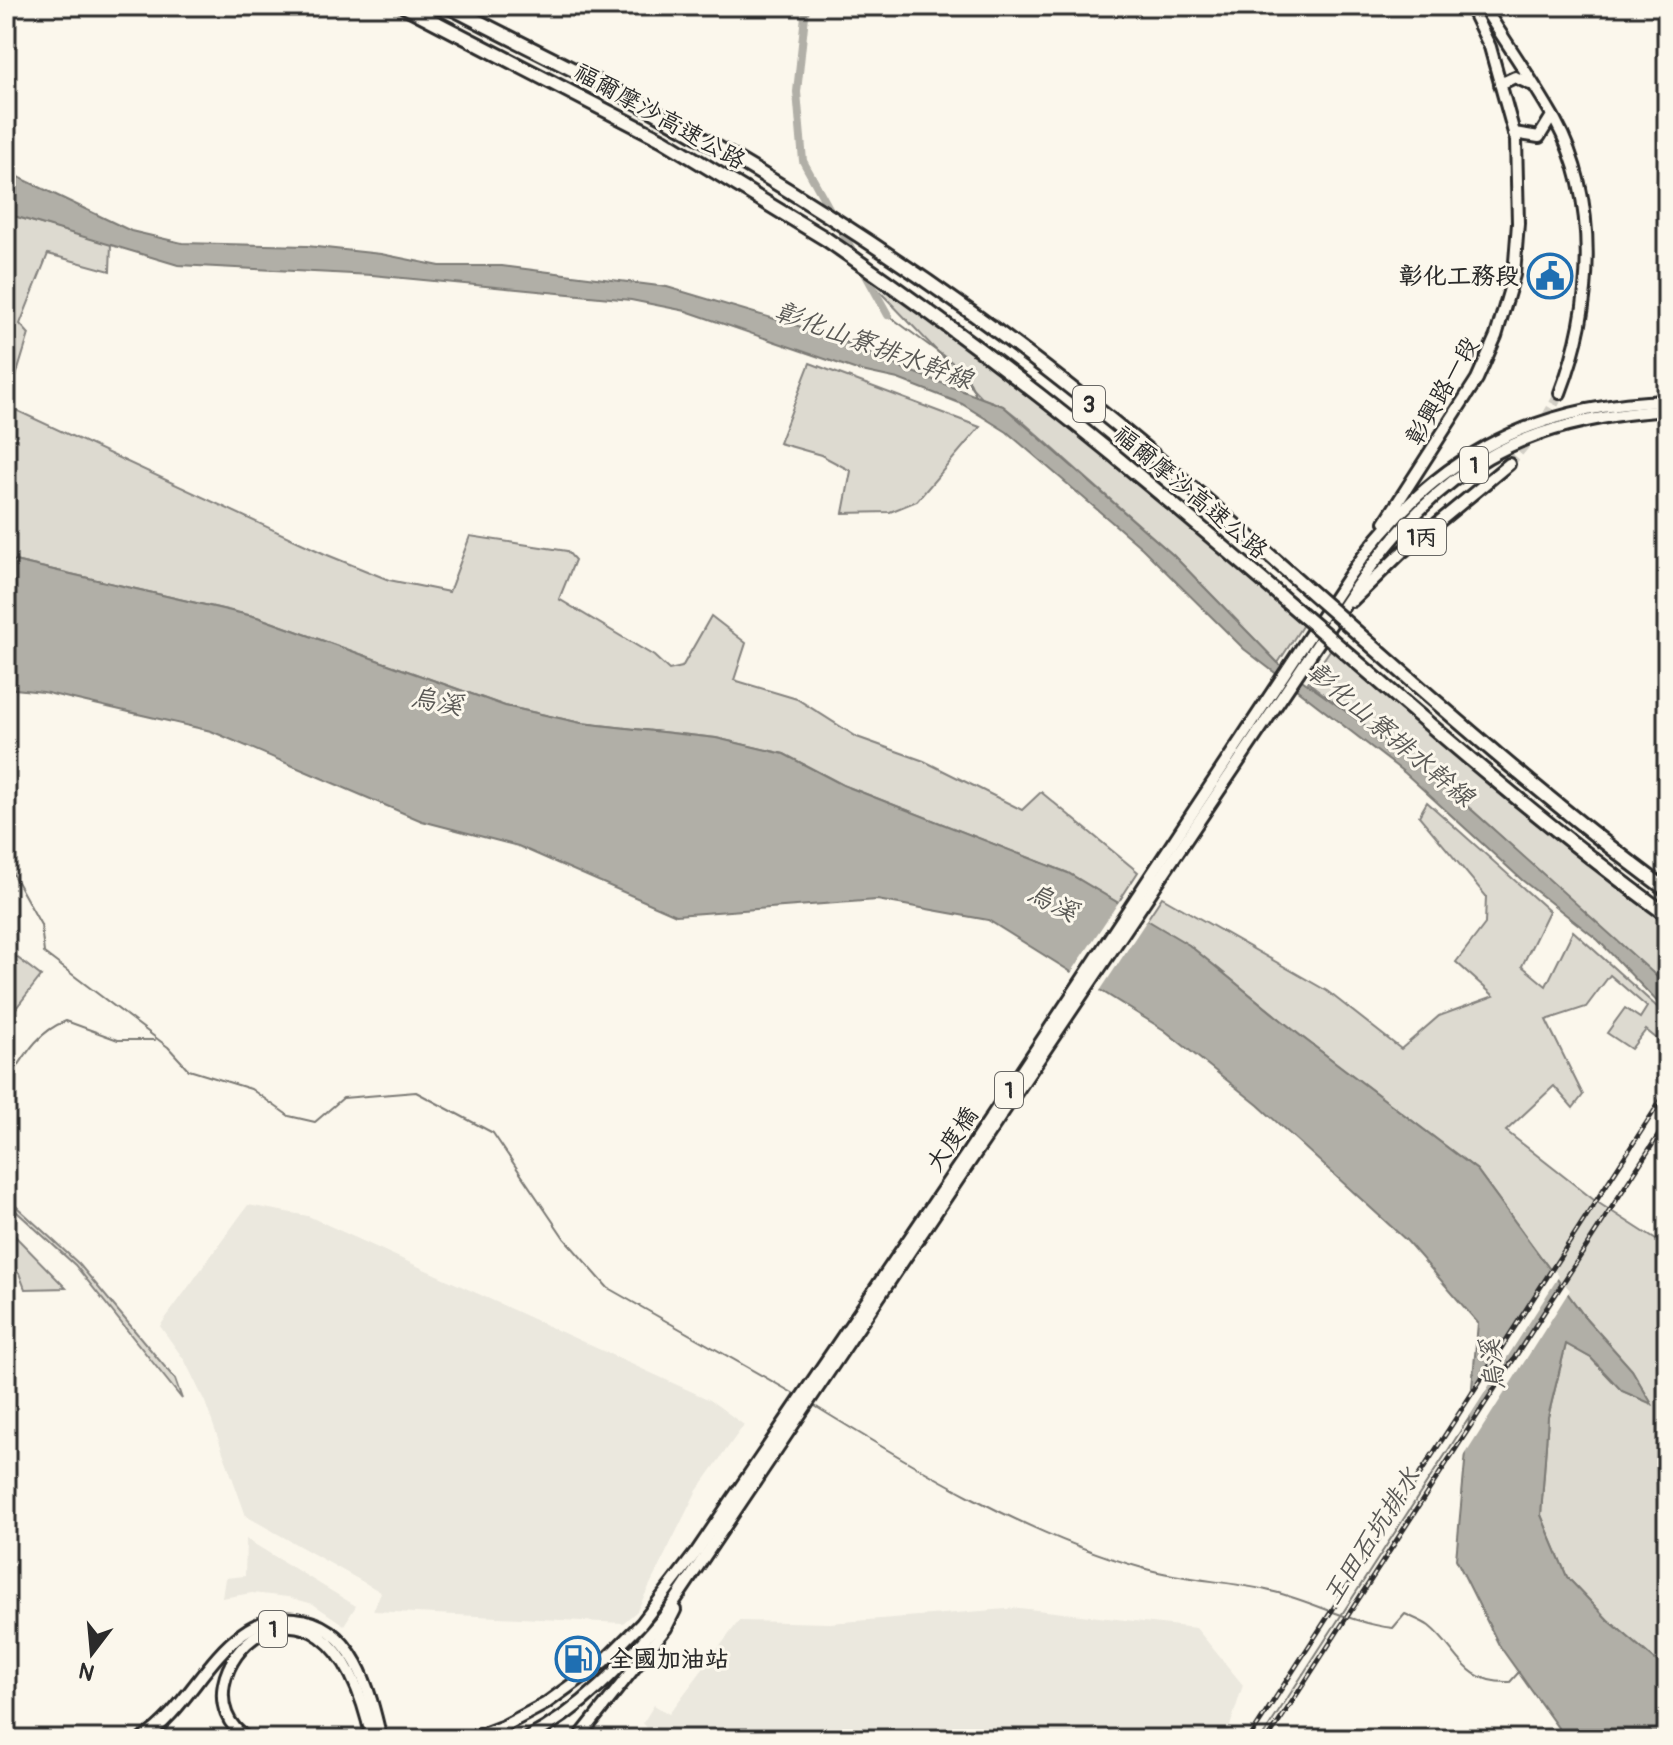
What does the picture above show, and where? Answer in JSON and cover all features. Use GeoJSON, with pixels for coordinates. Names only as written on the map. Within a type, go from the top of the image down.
{"type":"FeatureCollection","features":[{"type":"Feature","properties":{"kind":"highway","name":"福爾摩沙高速公路"},"geometry":{"type":"LineString","coordinates":[[404,6],[726,176],[892,285],[995,360],[1146,481],[1496,782],[1667,915]]}},
{"type":"Feature","properties":{"kind":"highway","name":"福爾摩沙高速公路"},"geometry":{"type":"LineString","coordinates":[[448,6],[649,109],[775,182],[972,313],[1128,435],[1508,764],[1667,890]]}},
{"type":"Feature","properties":{"kind":"main road","name":"彰興路一段"},"geometry":{"type":"LineString","coordinates":[[1367,551],[1477,379],[1496,336],[1514,275],[1518,223],[1514,133],[1490,47],[1470,6]]}},
{"type":"Feature","properties":{"kind":"main road"},"geometry":{"type":"LineString","coordinates":[[1483,6],[1552,116],[1576,174],[1586,296],[1579,338],[1560,393]]}},
{"type":"Feature","properties":{"kind":"main road"},"geometry":{"type":"LineString","coordinates":[[1500,84],[1515,77],[1535,87]]}},
{"type":"Feature","properties":{"kind":"main road"},"geometry":{"type":"LineString","coordinates":[[1514,133],[1539,137],[1552,116]]}},
{"type":"Feature","properties":{"kind":"main road","name":"1"},"geometry":{"type":"LineString","coordinates":[[1367,551],[1414,498],[1445,471],[1482,447],[1563,413],[1595,406],[1667,401]]}},
{"type":"Feature","properties":{"kind":"main road","name":"1"},"geometry":{"type":"LineString","coordinates":[[1340,614],[1404,522],[1433,495],[1493,452],[1579,421],[1667,410]]}},
{"type":"Feature","properties":{"kind":"main road","name":"1丙"},"geometry":{"type":"LineString","coordinates":[[1340,614],[1400,554],[1509,464]]}},
{"type":"Feature","properties":{"kind":"main road","name":"大度橋"},"geometry":{"type":"LineString","coordinates":[[470,1739],[524,1716],[584,1677],[641,1624],[678,1575],[966,1155],[1367,551]]}},
{"type":"Feature","properties":{"kind":"main road","name":"大度橋"},"geometry":{"type":"LineString","coordinates":[[690,1580],[1340,614]]}},
{"type":"Feature","properties":{"kind":"main road"},"geometry":{"type":"LineString","coordinates":[[526,1739],[568,1715],[628,1661],[690,1580]]}},
{"type":"Feature","properties":{"kind":"main road","name":"1"},"geometry":{"type":"LineString","coordinates":[[578,1739],[666,1628],[690,1580]]}},
{"type":"Feature","properties":{"kind":"main road","name":"1"},"geometry":{"type":"LineString","coordinates":[[142,1739],[162,1725],[242,1634],[277,1619],[301,1619],[331,1632],[357,1664],[381,1739]]}},
{"type":"Feature","properties":{"kind":"main road","name":"1"},"geometry":{"type":"LineString","coordinates":[[248,1739],[229,1717],[225,1704],[226,1676],[236,1652],[255,1636],[278,1627],[310,1630],[333,1645],[353,1674],[371,1712],[372,1739]]}},
{"type":"Feature","properties":{"kind":"shaded area"},"geometry":{"type":"Polygon","coordinates":[[[6,211],[111,244],[110,271],[48,254],[20,324],[29,334],[7,406],[325,554],[389,580],[449,592],[470,536],[567,551],[575,560],[559,599],[654,656],[669,670],[682,667],[711,616],[746,643],[734,680],[797,699],[857,737],[924,761],[1022,810],[1041,792],[1138,872],[1118,903],[1068,873],[843,785],[784,754],[716,738],[581,723],[505,706],[257,617],[6,559],[6,211]]]}},
{"type":"Feature","properties":{"kind":"shaded area"},"geometry":{"type":"Polygon","coordinates":[[[848,253],[967,336],[1308,617],[1278,663],[1173,555],[1022,421],[1003,406],[982,398],[861,272],[848,253]]]}},
{"type":"Feature","properties":{"kind":"shaded area"},"geometry":{"type":"Polygon","coordinates":[[[810,363],[980,427],[917,501],[890,512],[843,513],[851,471],[821,455],[779,443],[810,363]]]}},
{"type":"Feature","properties":{"kind":"shaded area"},"geometry":{"type":"Polygon","coordinates":[[[1335,643],[1667,918],[1667,987],[1473,811],[1308,682],[1335,643]]]}},
{"type":"Feature","properties":{"kind":"shaded area"},"geometry":{"type":"Polygon","coordinates":[[[1427,802],[1549,911],[1522,966],[1546,986],[1573,931],[1667,1016],[1667,1047],[1646,1030],[1631,1049],[1607,1033],[1625,1008],[1640,1018],[1647,1007],[1610,975],[1586,1007],[1546,1020],[1583,1095],[1573,1108],[1554,1086],[1506,1131],[1594,1200],[1667,1247],[1667,1670],[1608,1620],[1567,1577],[1541,1515],[1548,1417],[1566,1344],[1591,1358],[1622,1391],[1651,1403],[1632,1370],[1584,1316],[1477,1170],[1302,1037],[1189,945],[1144,924],[1162,897],[1327,991],[1401,1049],[1439,1016],[1494,996],[1456,962],[1485,924],[1486,896],[1419,816],[1427,802]]]}},
{"type":"Feature","properties":{"kind":"shaded area"},"geometry":{"type":"Polygon","coordinates":[[[6,949],[41,976],[6,1021],[6,949]]]}},
{"type":"Feature","properties":{"kind":"shaded area"},"geometry":{"type":"Polygon","coordinates":[[[6,1197],[79,1264],[175,1379],[182,1399],[75,1265],[6,1202],[6,1197]]]}},
{"type":"Feature","properties":{"kind":"shaded area"},"geometry":{"type":"Polygon","coordinates":[[[248,1205],[308,1216],[710,1400],[744,1425],[696,1492],[637,1611],[623,1623],[373,1611],[381,1592],[246,1516],[205,1402],[185,1361],[160,1326],[248,1205]]]}},
{"type":"Feature","properties":{"kind":"shaded area"},"geometry":{"type":"Polygon","coordinates":[[[6,1227],[66,1288],[25,1289],[19,1273],[6,1267],[6,1227]]]}},
{"type":"Feature","properties":{"kind":"shaded area"},"geometry":{"type":"Polygon","coordinates":[[[246,1539],[356,1606],[344,1625],[313,1604],[288,1597],[252,1593],[222,1598],[225,1578],[245,1576],[246,1539]]]}},
{"type":"Feature","properties":{"kind":"shaded area"},"geometry":{"type":"Polygon","coordinates":[[[1019,1608],[1196,1628],[1243,1685],[1226,1739],[645,1739],[650,1731],[643,1723],[654,1705],[669,1714],[739,1621],[830,1623],[1019,1608]]]}},
{"type":"Feature","properties":{"kind":"water"},"geometry":{"type":"Polygon","coordinates":[[[6,171],[131,231],[182,243],[307,246],[381,254],[440,266],[502,266],[667,287],[832,336],[902,368],[1003,406],[1173,555],[1278,663],[1365,725],[1473,811],[1652,972],[1667,987],[1667,1012],[1598,940],[1522,880],[1405,773],[1244,649],[1142,548],[1007,432],[962,404],[898,379],[857,370],[686,311],[631,300],[372,275],[178,265],[14,216],[6,211],[6,171]]]}},
{"type":"Feature","properties":{"kind":"water","name":"烏溪"},"geometry":{"type":"Polygon","coordinates":[[[6,559],[257,617],[505,706],[581,723],[716,738],[784,754],[843,785],[1068,873],[1189,945],[1302,1037],[1477,1170],[1584,1316],[1632,1370],[1652,1404],[1622,1391],[1591,1358],[1566,1344],[1548,1417],[1541,1515],[1567,1577],[1608,1620],[1667,1670],[1667,1739],[1566,1739],[1499,1645],[1456,1559],[1478,1323],[1407,1241],[1258,1105],[1164,1030],[988,920],[877,900],[676,915],[518,846],[422,821],[211,731],[43,692],[6,688],[6,559]]]}},
{"type":"Feature","properties":{"kind":"pier"},"geometry":{"type":"Polygon","coordinates":[[[1120,900],[1149,917],[1098,994],[1069,976],[1120,900]]]}},
{"type":"Feature","properties":{"kind":"pier"},"geometry":{"type":"Polygon","coordinates":[[[1552,1267],[1559,1276],[1464,1425],[1466,1403],[1552,1267]]]}},
{"type":"Feature","properties":{"kind":"pier"},"geometry":{"type":"Polygon","coordinates":[[[1563,1282],[1570,1290],[1460,1463],[1462,1440],[1563,1282]]]}},
{"type":"Feature","properties":{"kind":"waterway","name":"彰化山寮排水幹線"},"geometry":{"type":"LineString","coordinates":[[806,6],[797,92],[803,161],[888,315]]}},
{"type":"Feature","properties":{"kind":"waterway"},"geometry":{"type":"LineString","coordinates":[[888,315],[965,372],[976,396]]}},
{"type":"Feature","properties":{"kind":"waterway"},"geometry":{"type":"LineString","coordinates":[[6,862],[41,925],[44,953],[168,1047],[189,1070],[251,1089],[289,1116],[315,1122],[343,1098],[416,1092],[493,1133],[564,1238],[608,1288],[798,1396]]}},
{"type":"Feature","properties":{"kind":"waterway"},"geometry":{"type":"LineString","coordinates":[[6,1085],[38,1039],[66,1021],[118,1040],[155,1040]]}},
{"type":"Feature","properties":{"kind":"waterway"},"geometry":{"type":"LineString","coordinates":[[810,1403],[973,1498],[1102,1555],[1161,1573],[1282,1594],[1377,1625],[1393,1628],[1405,1614],[1429,1626],[1463,1664],[1481,1678],[1510,1682],[1519,1672]]}},
{"type":"Feature","properties":{"kind":"waterway","name":"王田石坑排水"},"geometry":{"type":"LineString","coordinates":[[1261,1739],[1469,1418]]}},
{"type":"Feature","properties":{"kind":"tunnel"},"geometry":{"type":"LineString","coordinates":[[1509,464],[1545,420],[1560,393]]}},
{"type":"Feature","properties":{"kind":"railway"},"geometry":{"type":"LineString","coordinates":[[1249,1739],[1667,1091]]}},
{"type":"Feature","properties":{"kind":"railway"},"geometry":{"type":"LineString","coordinates":[[1268,1739],[1667,1122]]}},
{"type":"Feature","properties":{"kind":"place","name":"彰化工務段"},"geometry":{"type":"Point","coordinates":[1550,276]}},
{"type":"Feature","properties":{"kind":"place","name":"全國加油站"},"geometry":{"type":"Point","coordinates":[578,1659]}}]}
